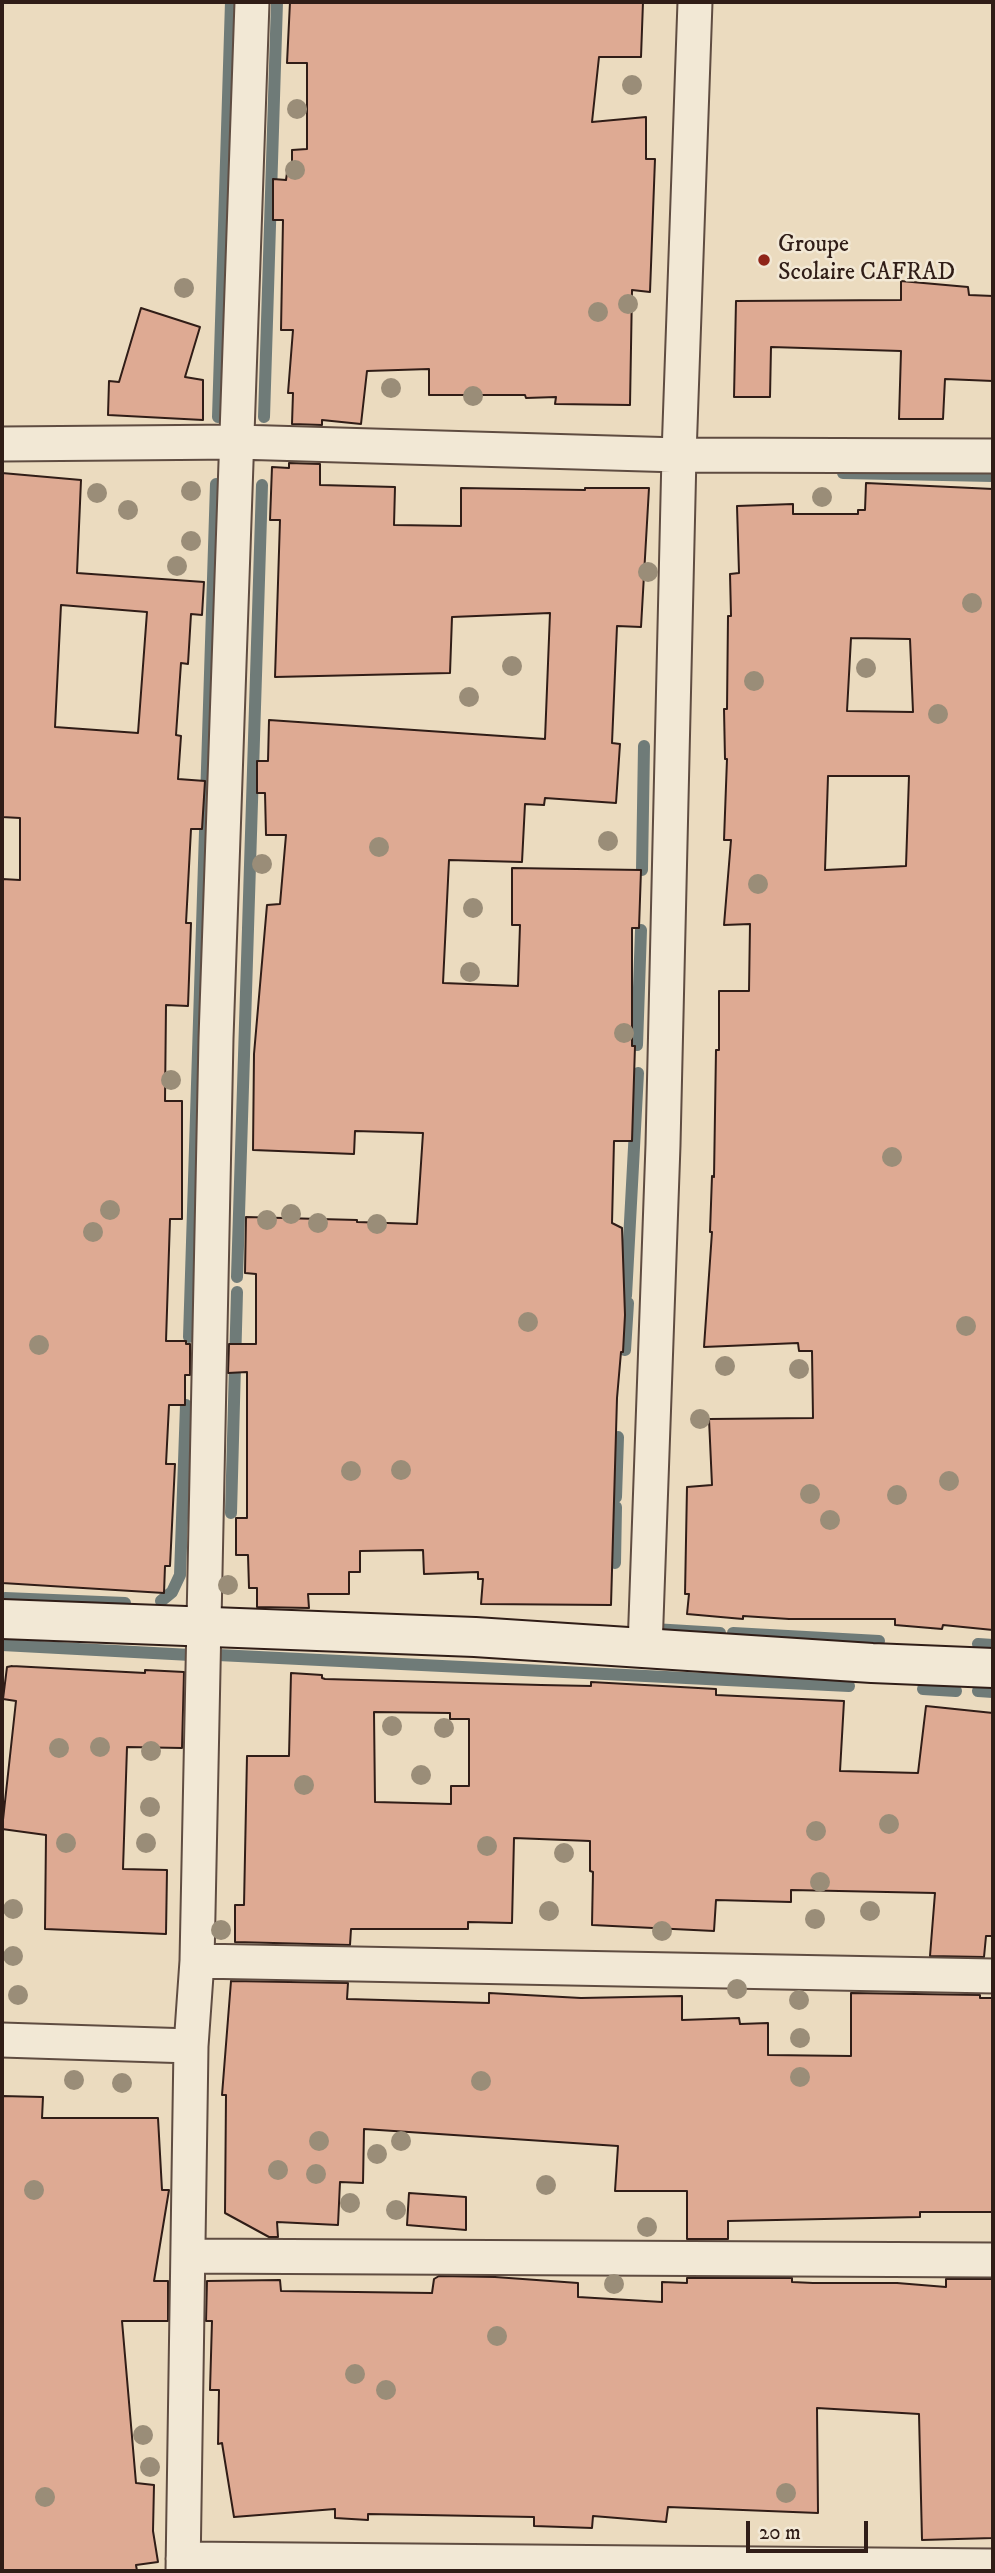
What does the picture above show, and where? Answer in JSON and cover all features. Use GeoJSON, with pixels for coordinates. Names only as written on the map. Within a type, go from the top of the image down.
{"type":"FeatureCollection","features":[{"type":"Feature","properties":{"kind":"main road"},"geometry":{"type":"LineString","coordinates":[[2,1619],[475,1637],[872,1663],[993,1668]]}},
{"type":"Feature","properties":{"kind":"street"},"geometry":{"type":"LineString","coordinates":[[252,2],[216,1038],[197,1961],[191,2046],[183,2565],[993,2566]]}},
{"type":"Feature","properties":{"kind":"street"},"geometry":{"type":"LineString","coordinates":[[645,1648],[663,1145],[679,455],[695,2]]}},
{"type":"Feature","properties":{"kind":"street"},"geometry":{"type":"LineString","coordinates":[[2,444],[237,442],[679,455],[993,456]]}},
{"type":"Feature","properties":{"kind":"street"},"geometry":{"type":"LineString","coordinates":[[197,1961],[993,1976]]}},
{"type":"Feature","properties":{"kind":"street"},"geometry":{"type":"LineString","coordinates":[[2,2040],[191,2046]]}},
{"type":"Feature","properties":{"kind":"street"},"geometry":{"type":"LineString","coordinates":[[188,2256],[993,2260]]}},
{"type":"Feature","properties":{"kind":"building"},"geometry":{"type":"Polygon","coordinates":[[[290,2],[643,2],[641,57],[599,57],[592,122],[646,117],[646,159],[655,159],[650,292],[632,290],[630,405],[555,404],[556,397],[526,398],[525,395],[429,395],[429,369],[367,371],[361,424],[322,420],[322,425],[292,424],[293,393],[288,393],[293,330],[281,330],[283,220],[273,220],[273,179],[286,180],[287,173],[292,173],[292,150],[307,149],[307,63],[287,63],[290,2]]]}},
{"type":"Feature","properties":{"kind":"building"},"geometry":{"type":"Polygon","coordinates":[[[901,281],[968,287],[969,295],[993,296],[993,381],[945,379],[943,419],[899,419],[901,351],[771,347],[770,397],[734,397],[736,301],[901,300],[901,281]]]}},
{"type":"Feature","properties":{"kind":"building"},"geometry":{"type":"Polygon","coordinates":[[[141,308],[200,327],[185,377],[203,380],[203,420],[108,415],[109,381],[119,382],[141,308]]]}},
{"type":"Feature","properties":{"kind":"building"},"geometry":{"type":"Polygon","coordinates":[[[289,463],[320,464],[320,485],[395,487],[394,525],[461,526],[461,488],[649,488],[641,627],[617,626],[612,743],[620,744],[616,803],[545,798],[544,805],[525,804],[522,862],[449,860],[443,983],[518,986],[520,925],[512,925],[512,868],[641,870],[639,928],[632,928],[632,1046],[635,1046],[632,1141],[614,1141],[612,1223],[622,1228],[625,1315],[617,1398],[611,1605],[481,1604],[483,1579],[478,1579],[478,1572],[424,1574],[423,1550],[360,1551],[360,1572],[349,1572],[349,1594],[308,1594],[309,1608],[257,1607],[257,1588],[249,1588],[248,1555],[236,1555],[236,1518],[247,1518],[247,1372],[228,1373],[229,1344],[256,1344],[256,1274],[245,1273],[246,1217],[417,1224],[423,1133],[355,1131],[354,1154],[253,1150],[254,1054],[267,905],[280,904],[286,835],[266,835],[265,793],[257,793],[257,761],[268,761],[269,720],[545,739],[550,613],[452,617],[450,673],[275,677],[280,520],[270,520],[272,467],[289,468],[289,463]]]}},
{"type":"Feature","properties":{"kind":"building"},"geometry":{"type":"Polygon","coordinates":[[[2,473],[81,480],[77,573],[204,582],[202,615],[191,614],[188,664],[181,663],[176,735],[181,736],[178,779],[205,781],[202,829],[191,829],[186,923],[191,923],[188,1006],[166,1005],[165,1101],[182,1101],[182,1219],[170,1219],[166,1341],[186,1341],[186,1344],[190,1344],[190,1375],[185,1375],[185,1405],[169,1405],[166,1464],[175,1464],[170,1566],[165,1566],[164,1593],[2,1583],[2,879],[20,880],[20,818],[2,817],[2,473]],[[61,605],[55,727],[138,733],[147,612],[61,605]]]}},
{"type":"Feature","properties":{"kind":"building"},"geometry":{"type":"Polygon","coordinates":[[[866,483],[993,489],[993,1630],[943,1625],[942,1629],[895,1625],[895,1619],[743,1616],[743,1619],[687,1614],[687,1487],[712,1485],[709,1419],[813,1418],[812,1351],[799,1351],[798,1343],[704,1347],[712,1232],[719,991],[749,991],[750,924],[724,925],[731,840],[724,840],[727,759],[724,709],[727,709],[730,574],[739,573],[737,506],[793,504],[793,514],[858,514],[858,510],[865,510],[866,483]],[[851,638],[847,711],[913,712],[910,639],[851,638]],[[828,776],[825,870],[906,866],[909,776],[828,776]]]}},
{"type":"Feature","properties":{"kind":"building"},"geometry":{"type":"Polygon","coordinates":[[[7,1667],[145,1673],[145,1670],[184,1672],[182,1748],[127,1747],[123,1869],[167,1870],[166,1934],[45,1929],[46,1835],[2,1829],[16,1701],[3,1699],[7,1667]]]}},
{"type":"Feature","properties":{"kind":"building"},"geometry":{"type":"Polygon","coordinates":[[[291,1673],[322,1675],[325,1679],[591,1686],[591,1682],[716,1689],[716,1695],[844,1701],[840,1771],[918,1773],[926,1706],[993,1713],[993,1936],[986,1936],[984,1957],[930,1956],[935,1893],[791,1890],[791,1902],[716,1900],[714,1931],[592,1925],[593,1872],[590,1871],[590,1841],[514,1838],[512,1923],[468,1922],[468,1929],[351,1929],[350,1945],[235,1942],[235,1905],[244,1905],[247,1756],[289,1756],[291,1673]],[[374,1712],[375,1802],[451,1804],[451,1786],[469,1786],[469,1719],[450,1719],[450,1713],[374,1712]]]}},
{"type":"Feature","properties":{"kind":"building"},"geometry":{"type":"Polygon","coordinates":[[[231,1981],[348,1983],[347,1999],[489,2003],[489,1993],[581,1998],[682,1996],[682,2020],[739,2018],[740,2024],[768,2023],[768,2055],[851,2056],[851,1993],[980,1995],[980,1998],[993,1998],[993,2212],[920,2212],[920,2217],[728,2221],[728,2239],[687,2239],[687,2191],[615,2191],[618,2146],[364,2129],[363,2183],[340,2182],[338,2225],[277,2222],[278,2237],[269,2237],[225,2213],[226,2095],[222,2095],[231,1981]]]}},
{"type":"Feature","properties":{"kind":"building"},"geometry":{"type":"Polygon","coordinates":[[[2,2096],[43,2097],[42,2118],[158,2118],[162,2190],[169,2190],[154,2281],[168,2281],[168,2321],[122,2321],[136,2483],[154,2485],[153,2531],[158,2562],[136,2565],[137,2571],[2,2571],[2,2096]]]}},
{"type":"Feature","properties":{"kind":"building"},"geometry":{"type":"Polygon","coordinates":[[[409,2193],[466,2197],[466,2230],[407,2225],[409,2193]]]}},
{"type":"Feature","properties":{"kind":"building"},"geometry":{"type":"Polygon","coordinates":[[[439,2276],[578,2283],[578,2297],[662,2302],[662,2282],[687,2283],[687,2278],[792,2278],[792,2282],[897,2283],[946,2287],[946,2279],[993,2279],[993,2538],[922,2540],[919,2414],[817,2408],[818,2513],[668,2507],[666,2522],[593,2516],[592,2528],[534,2526],[534,2517],[368,2514],[368,2520],[335,2518],[335,2509],[234,2517],[222,2443],[218,2444],[219,2390],[210,2390],[212,2321],[206,2321],[207,2281],[280,2280],[281,2291],[432,2293],[434,2279],[439,2276]]]}},
{"type":"Feature","properties":{"kind":"waterway"},"geometry":{"type":"LineString","coordinates":[[218,417],[231,2]]}},
{"type":"Feature","properties":{"kind":"waterway"},"geometry":{"type":"LineString","coordinates":[[264,417],[277,2]]}},
{"type":"Feature","properties":{"kind":"waterway"},"geometry":{"type":"LineString","coordinates":[[843,473],[993,476]]}},
{"type":"Feature","properties":{"kind":"waterway"},"geometry":{"type":"LineString","coordinates":[[189,1337],[216,484]]}},
{"type":"Feature","properties":{"kind":"waterway"},"geometry":{"type":"LineString","coordinates":[[237,1277],[262,485]]}},
{"type":"Feature","properties":{"kind":"waterway"},"geometry":{"type":"LineString","coordinates":[[642,870],[644,746]]}},
{"type":"Feature","properties":{"kind":"waterway"},"geometry":{"type":"LineString","coordinates":[[637,1045],[641,930]]}},
{"type":"Feature","properties":{"kind":"waterway"},"geometry":{"type":"LineString","coordinates":[[626,1296],[638,1073]]}},
{"type":"Feature","properties":{"kind":"waterway"},"geometry":{"type":"LineString","coordinates":[[231,1513],[237,1292]]}},
{"type":"Feature","properties":{"kind":"waterway"},"geometry":{"type":"LineString","coordinates":[[625,1350],[628,1303]]}},
{"type":"Feature","properties":{"kind":"waterway"},"geometry":{"type":"LineString","coordinates":[[161,1601],[172,1592],[180,1575],[186,1405]]}},
{"type":"Feature","properties":{"kind":"waterway"},"geometry":{"type":"LineString","coordinates":[[616,1497],[618,1437]]}},
{"type":"Feature","properties":{"kind":"waterway"},"geometry":{"type":"LineString","coordinates":[[615,1563],[616,1507]]}},
{"type":"Feature","properties":{"kind":"waterway"},"geometry":{"type":"LineString","coordinates":[[5,1598],[125,1603]]}},
{"type":"Feature","properties":{"kind":"waterway"},"geometry":{"type":"LineString","coordinates":[[653,1629],[720,1633]]}},
{"type":"Feature","properties":{"kind":"waterway"},"geometry":{"type":"LineString","coordinates":[[733,1633],[879,1641]]}},
{"type":"Feature","properties":{"kind":"waterway"},"geometry":{"type":"LineString","coordinates":[[978,1644],[993,1645]]}},
{"type":"Feature","properties":{"kind":"waterway"},"geometry":{"type":"LineString","coordinates":[[2,1645],[191,1655]]}},
{"type":"Feature","properties":{"kind":"waterway"},"geometry":{"type":"LineString","coordinates":[[218,1655],[849,1686]]}},
{"type":"Feature","properties":{"kind":"waterway"},"geometry":{"type":"LineString","coordinates":[[923,1689],[956,1691]]}},
{"type":"Feature","properties":{"kind":"waterway"},"geometry":{"type":"LineString","coordinates":[[978,1691],[993,1692]]}},
{"type":"Feature","properties":{"kind":"place","name":"Groupe Scolaire CAFRAD"},"geometry":{"type":"Point","coordinates":[764,260]}}]}
